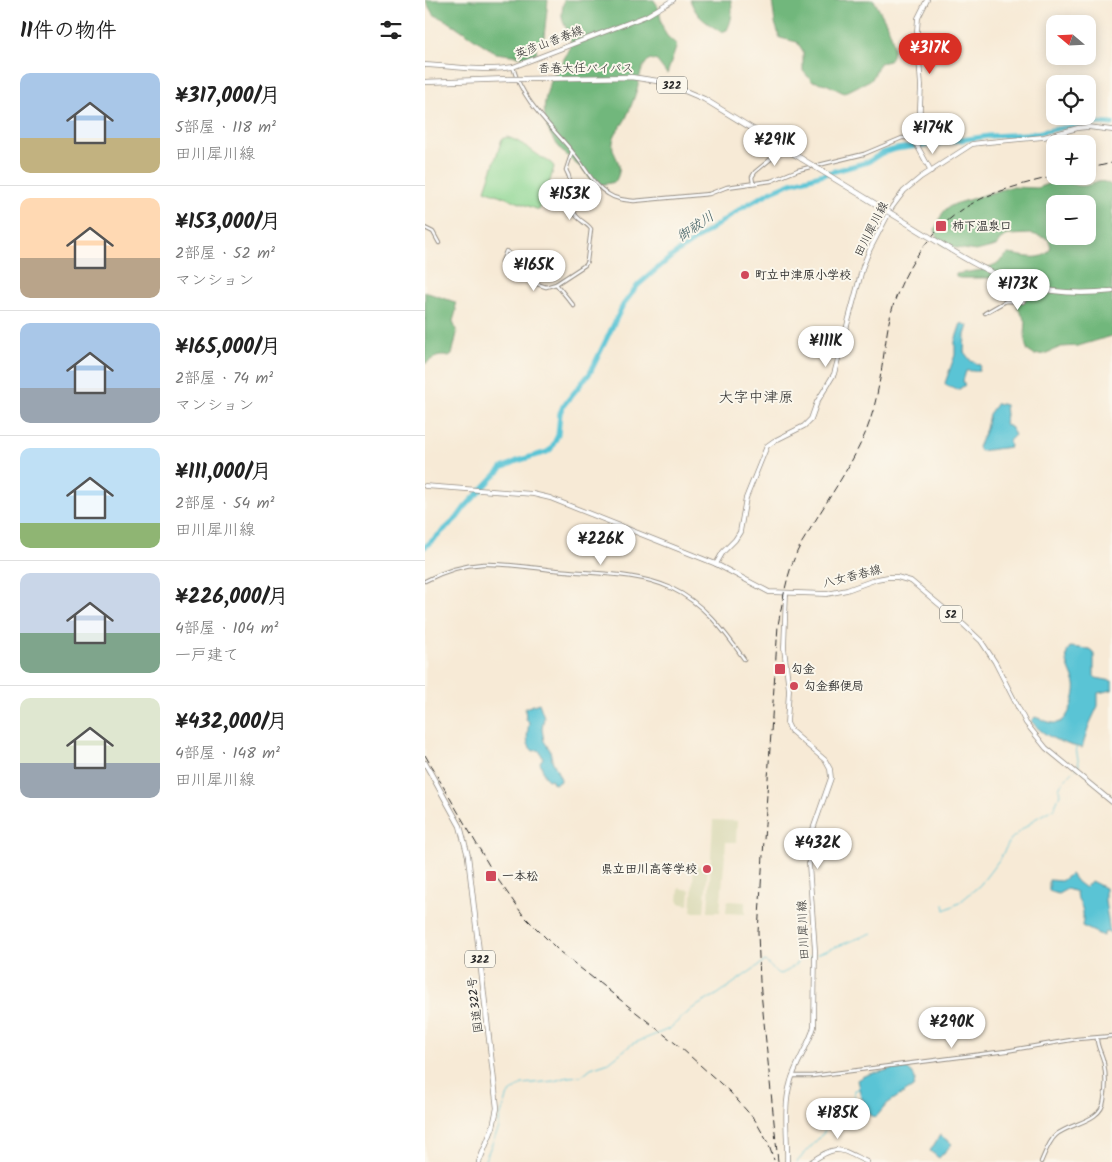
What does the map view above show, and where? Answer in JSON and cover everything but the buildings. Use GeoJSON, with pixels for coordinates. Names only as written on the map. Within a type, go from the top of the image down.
{"type":"FeatureCollection","features":[{"type":"Feature","properties":{"kind":"highway","name":"香春大任バイパス"},"geometry":{"type":"LineString","coordinates":[[425,82],[631,77],[664,82],[704,99],[951,250],[997,276],[1032,288],[1070,293],[1112,291]]}},
{"type":"Feature","properties":{"kind":"highway","name":"国道322号"},"geometry":{"type":"LineString","coordinates":[[425,763],[460,826],[468,856],[497,1108],[493,1127],[479,1162]]}},
{"type":"Feature","properties":{"kind":"main road","name":"英彦山香春線"},"geometry":{"type":"LineString","coordinates":[[425,65],[498,70],[513,67],[647,16],[673,0]]}},
{"type":"Feature","properties":{"kind":"main road"},"geometry":{"type":"LineString","coordinates":[[927,0],[918,18],[917,32],[921,86],[919,128],[914,139],[931,171],[973,144],[1044,137],[1078,128],[1088,127],[1112,130]]}},
{"type":"Feature","properties":{"kind":"main road","name":"田川犀川線"},"geometry":{"type":"LineString","coordinates":[[716,564],[723,552],[740,532],[747,498],[767,446],[807,424],[823,390],[834,374],[863,266],[892,207],[911,184],[931,171]]}},
{"type":"Feature","properties":{"kind":"main road","name":"八女香春線"},"geometry":{"type":"LineString","coordinates":[[425,486],[533,494],[550,498],[716,564],[765,590],[816,595],[836,593],[888,577],[897,577],[911,582],[981,641],[995,662],[1031,731],[1046,748],[1112,802]]}},
{"type":"Feature","properties":{"kind":"main road","name":"田川犀川線"},"geometry":{"type":"LineString","coordinates":[[786,593],[785,648],[789,685],[787,723],[789,729],[795,735],[825,760],[831,773],[830,782],[812,832],[808,850],[815,950],[814,1027],[793,1076],[788,1093],[787,1162]]}},
{"type":"Feature","properties":{"kind":"main road"},"geometry":{"type":"LineString","coordinates":[[811,1162],[827,1151],[840,1150],[867,1162]]}},
{"type":"Feature","properties":{"kind":"street"},"geometry":{"type":"LineString","coordinates":[[513,67],[520,85],[537,111],[601,189],[609,195],[625,200],[633,201],[709,194],[727,187],[771,181],[798,170],[864,154],[896,140],[914,139]]}},
{"type":"Feature","properties":{"kind":"street"},"geometry":{"type":"LineString","coordinates":[[753,182],[755,172],[785,148]]}},
{"type":"Feature","properties":{"kind":"street"},"geometry":{"type":"LineString","coordinates":[[508,266],[502,262],[505,252],[508,252],[537,284],[546,287],[556,284],[585,265],[589,258],[592,232],[589,226],[579,219],[574,212],[570,177],[566,170],[572,152]]}},
{"type":"Feature","properties":{"kind":"street"},"geometry":{"type":"LineString","coordinates":[[425,228],[433,232],[439,244]]}},
{"type":"Feature","properties":{"kind":"street"},"geometry":{"type":"LineString","coordinates":[[556,284],[574,306]]}},
{"type":"Feature","properties":{"kind":"street"},"geometry":{"type":"LineString","coordinates":[[985,313],[1005,301],[1023,302],[1032,288]]}},
{"type":"Feature","properties":{"kind":"street"},"geometry":{"type":"LineString","coordinates":[[425,581],[445,572],[484,564],[630,577],[652,581],[681,593],[705,610],[730,638],[744,659]]}},
{"type":"Feature","properties":{"kind":"street"},"geometry":{"type":"LineString","coordinates":[[793,1076],[813,1076],[1112,1036]]}},
{"type":"Feature","properties":{"kind":"street"},"geometry":{"type":"LineString","coordinates":[[1041,1162],[1055,1135],[1098,1113],[1102,1108],[1104,1101],[1104,1064],[1097,1045],[1097,1038]]}},
{"type":"Feature","properties":{"kind":"shaded area"},"geometry":{"type":"Polygon","coordinates":[[[713,820],[737,821],[736,842],[726,842],[720,912],[708,912],[713,820]]]}},
{"type":"Feature","properties":{"kind":"shaded area"},"geometry":{"type":"Polygon","coordinates":[[[694,866],[708,866],[704,912],[691,912],[694,866]]]}},
{"type":"Feature","properties":{"kind":"shaded area"},"geometry":{"type":"Polygon","coordinates":[[[679,888],[690,890],[689,905],[678,903],[679,888]]]}},
{"type":"Feature","properties":{"kind":"shaded area"},"geometry":{"type":"Polygon","coordinates":[[[727,901],[745,902],[745,914],[726,913],[727,901]]]}},
{"type":"Feature","properties":{"kind":"green space"},"geometry":{"type":"Polygon","coordinates":[[[425,0],[548,0],[544,37],[535,44],[537,53],[528,57],[496,53],[449,22],[433,14],[425,0]]]}},
{"type":"Feature","properties":{"kind":"green space"},"geometry":{"type":"Polygon","coordinates":[[[564,0],[654,0],[659,9],[667,36],[677,45],[667,74],[657,61],[650,59],[642,69],[629,111],[614,138],[613,147],[619,164],[615,182],[595,184],[558,146],[546,124],[544,113],[549,87],[568,52],[571,42],[563,19],[564,0]]]}},
{"type":"Feature","properties":{"kind":"green space"},"geometry":{"type":"Polygon","coordinates":[[[690,0],[731,0],[732,15],[727,30],[721,32],[706,22],[696,11],[690,0]]]}},
{"type":"Feature","properties":{"kind":"green space"},"geometry":{"type":"Polygon","coordinates":[[[772,0],[874,0],[892,38],[892,54],[889,61],[880,63],[872,79],[844,93],[826,84],[812,81],[803,71],[803,51],[797,42],[780,38],[775,23],[772,0]]]}},
{"type":"Feature","properties":{"kind":"green space"},"geometry":{"type":"Polygon","coordinates":[[[507,137],[525,146],[550,162],[554,167],[539,210],[485,190],[502,139],[507,137]]]}},
{"type":"Feature","properties":{"kind":"green space"},"geometry":{"type":"Polygon","coordinates":[[[1100,182],[1108,183],[1112,186],[1112,336],[1078,346],[1061,347],[1044,354],[1034,355],[1028,351],[1026,346],[1026,321],[1018,309],[1014,283],[1000,278],[956,277],[956,274],[982,270],[996,264],[1008,254],[1038,257],[1048,252],[1050,245],[1096,245],[1096,195],[1046,195],[1046,238],[1032,234],[1008,235],[1002,238],[996,246],[976,251],[944,246],[937,239],[935,229],[947,208],[1010,187],[1037,188],[1046,185],[1086,186],[1096,185],[1100,182]]]}},
{"type":"Feature","properties":{"kind":"green space"},"geometry":{"type":"Polygon","coordinates":[[[425,292],[455,302],[456,311],[453,321],[457,333],[452,355],[449,357],[436,357],[425,364],[425,292]]]}},
{"type":"Feature","properties":{"kind":"water"},"geometry":{"type":"Polygon","coordinates":[[[961,323],[968,326],[965,335],[964,352],[971,361],[980,365],[979,371],[966,371],[963,381],[965,385],[958,390],[947,386],[945,383],[955,355],[955,341],[961,323]]]}},
{"type":"Feature","properties":{"kind":"water"},"geometry":{"type":"Polygon","coordinates":[[[997,403],[1005,405],[1006,415],[1004,423],[1011,428],[1015,435],[1009,441],[1010,447],[980,451],[978,447],[986,429],[989,414],[997,403]]]}},
{"type":"Feature","properties":{"kind":"water"},"geometry":{"type":"Polygon","coordinates":[[[1070,647],[1089,649],[1094,654],[1094,676],[1112,681],[1112,690],[1098,693],[1098,706],[1082,748],[1054,739],[1036,727],[1031,721],[1035,717],[1057,723],[1065,718],[1068,713],[1075,688],[1067,660],[1070,647]]]}},
{"type":"Feature","properties":{"kind":"water"},"geometry":{"type":"Polygon","coordinates":[[[539,703],[544,717],[542,729],[544,741],[550,750],[552,760],[561,779],[554,784],[551,779],[548,780],[545,777],[540,762],[543,758],[539,750],[533,751],[528,744],[529,722],[526,719],[525,708],[539,703]]]}},
{"type":"Feature","properties":{"kind":"water"},"geometry":{"type":"Polygon","coordinates":[[[1071,874],[1085,888],[1091,881],[1105,888],[1110,933],[1105,932],[1103,936],[1082,926],[1083,910],[1076,892],[1067,889],[1058,894],[1049,891],[1049,880],[1061,881],[1071,874]]]}},
{"type":"Feature","properties":{"kind":"water"},"geometry":{"type":"Polygon","coordinates":[[[894,1067],[906,1068],[913,1074],[915,1081],[913,1087],[888,1103],[876,1117],[871,1116],[861,1097],[857,1080],[894,1067]]]}},
{"type":"Feature","properties":{"kind":"water"},"geometry":{"type":"Polygon","coordinates":[[[940,1135],[952,1144],[939,1158],[930,1151],[940,1135]]]}},
{"type":"Feature","properties":{"kind":"waterway","name":"御祓川"},"geometry":{"type":"LineString","coordinates":[[425,547],[457,518],[502,468],[551,449],[558,435],[560,413],[563,406],[590,373],[623,305],[638,285],[672,256],[743,207],[791,183],[868,162],[882,153],[896,149],[989,136],[1035,133],[1083,124],[1112,124]]}},
{"type":"Feature","properties":{"kind":"waterway"},"geometry":{"type":"LineString","coordinates":[[1076,748],[1079,765],[1076,769]]}},
{"type":"Feature","properties":{"kind":"waterway"},"geometry":{"type":"LineString","coordinates":[[944,904],[945,910],[959,903],[980,885],[999,860],[1011,839],[1035,819],[1054,808],[1060,794],[1059,788],[1073,772]]}},
{"type":"Feature","properties":{"kind":"waterway"},"geometry":{"type":"LineString","coordinates":[[817,954],[872,933]]}},
{"type":"Feature","properties":{"kind":"waterway"},"geometry":{"type":"LineString","coordinates":[[484,1162],[499,1128],[499,1120],[508,1095],[522,1084],[581,1076],[591,1068],[609,1062],[632,1044],[669,1029],[693,1008],[718,994],[765,961],[777,973],[781,974],[789,970],[800,960],[813,956]]}},
{"type":"Feature","properties":{"kind":"waterway"},"geometry":{"type":"LineString","coordinates":[[797,1162],[827,1129],[843,1117],[854,1101],[854,1090],[859,1089]]}},
{"type":"Feature","properties":{"kind":"waterway"},"geometry":{"type":"LineString","coordinates":[[855,1101],[861,1113]]}},
{"type":"Feature","properties":{"kind":"railway"},"geometry":{"type":"LineString","coordinates":[[1096,167],[1112,163]]}},
{"type":"Feature","properties":{"kind":"railway"},"geometry":{"type":"LineString","coordinates":[[778,1162],[760,982],[758,932],[778,625],[787,579],[800,545],[847,469],[865,434],[877,395],[893,306],[910,266],[937,231],[971,204],[1006,189],[1046,178]]}},
{"type":"Feature","properties":{"kind":"railway"},"geometry":{"type":"LineString","coordinates":[[425,755],[494,874],[523,915],[560,952],[680,1047],[730,1092],[755,1120],[768,1143],[774,1160]]}},
{"type":"Feature","properties":{"kind":"place","name":"柿下温泉口"},"geometry":{"type":"Point","coordinates":[941,226]}},
{"type":"Feature","properties":{"kind":"place","name":"町立中津原小学校"},"geometry":{"type":"Point","coordinates":[745,275]}},
{"type":"Feature","properties":{"kind":"place","name":"勾金"},"geometry":{"type":"Point","coordinates":[780,669]}},
{"type":"Feature","properties":{"kind":"place","name":"勾金郵便局"},"geometry":{"type":"Point","coordinates":[794,686]}},
{"type":"Feature","properties":{"kind":"place","name":"県立田川高等学校"},"geometry":{"type":"Point","coordinates":[707,869]}},
{"type":"Feature","properties":{"kind":"place","name":"一本松"},"geometry":{"type":"Point","coordinates":[491,876]}},
{"type":"Feature","properties":{"kind":"district","name":"大字中津原"},"geometry":{"type":"Point","coordinates":[756,397]}}]}
